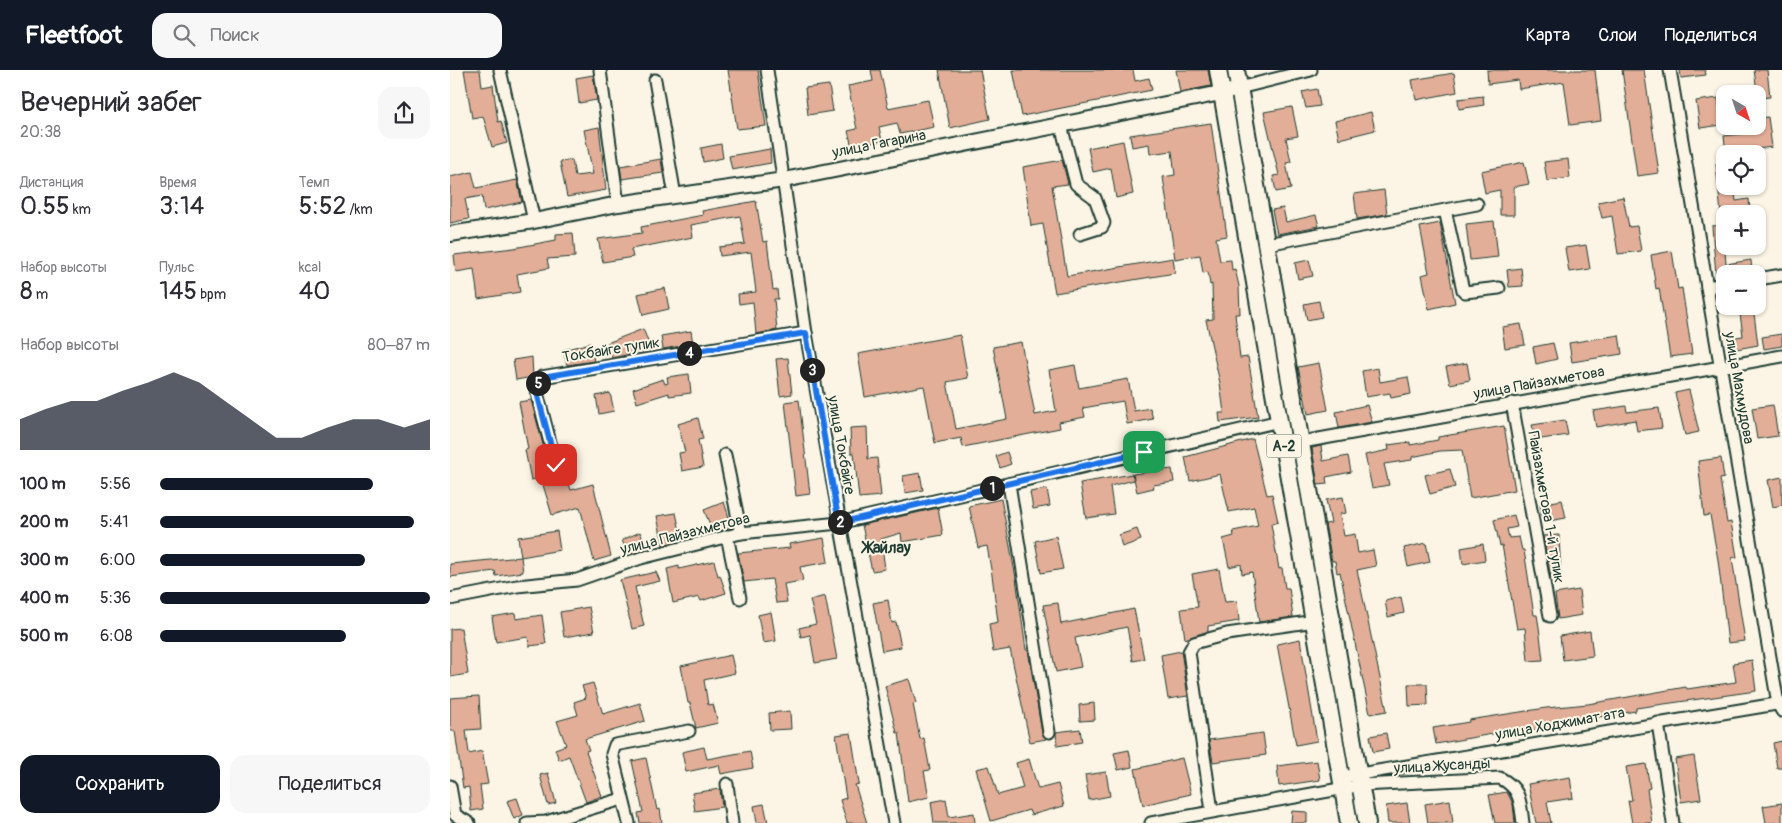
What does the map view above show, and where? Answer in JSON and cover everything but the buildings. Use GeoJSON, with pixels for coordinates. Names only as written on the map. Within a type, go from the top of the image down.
{"type":"FeatureCollection","features":[{"type":"Feature","properties":{"kind":"highway","name":"A-2"},"geometry":{"type":"LineString","coordinates":[[1218,70],[1349,823]]}},
{"type":"Feature","properties":{"kind":"highway","name":"A-2"},"geometry":{"type":"LineString","coordinates":[[1236,70],[1361,779],[1367,823]]}},
{"type":"Feature","properties":{"kind":"main road","name":"улица Гагарина"},"geometry":{"type":"LineString","coordinates":[[450,234],[534,221],[618,204],[784,180],[1222,93],[1239,88]]}},
{"type":"Feature","properties":{"kind":"street"},"geometry":{"type":"LineString","coordinates":[[500,70],[534,221]]}},
{"type":"Feature","properties":{"kind":"street"},"geometry":{"type":"LineString","coordinates":[[600,70],[618,204]]}},
{"type":"Feature","properties":{"kind":"street","name":"улица Токбайге"},"geometry":{"type":"LineString","coordinates":[[767,70],[806,333],[894,823]]}},
{"type":"Feature","properties":{"kind":"street","name":"улица Гагарина"},"geometry":{"type":"LineString","coordinates":[[1239,88],[1311,70]]}},
{"type":"Feature","properties":{"kind":"street","name":"улица Махмудова"},"geometry":{"type":"LineString","coordinates":[[1670,70],[1720,366],[1781,706]]}},
{"type":"Feature","properties":{"kind":"street"},"geometry":{"type":"LineString","coordinates":[[655,80],[675,196]]}},
{"type":"Feature","properties":{"kind":"street"},"geometry":{"type":"LineString","coordinates":[[1061,125],[1076,184],[1095,198],[1104,223],[1102,227],[1080,234]]}},
{"type":"Feature","properties":{"kind":"street"},"geometry":{"type":"LineString","coordinates":[[1267,244],[1477,204]]}},
{"type":"Feature","properties":{"kind":"street"},"geometry":{"type":"LineString","coordinates":[[1445,210],[1463,290],[1465,292],[1499,288]]}},
{"type":"Feature","properties":{"kind":"street"},"geometry":{"type":"LineString","coordinates":[[1766,278],[1782,275]]}},
{"type":"Feature","properties":{"kind":"street"},"geometry":{"type":"LineString","coordinates":[[1707,287],[1716,286]]}},
{"type":"Feature","properties":{"kind":"street","name":"Токбайге тупик"},"geometry":{"type":"LineString","coordinates":[[556,465],[536,389],[542,377],[806,333]]}},
{"type":"Feature","properties":{"kind":"street","name":"улица Пайзахметова"},"geometry":{"type":"LineString","coordinates":[[1302,442],[1512,402],[1782,356]]}},
{"type":"Feature","properties":{"kind":"street","name":"Пайзахметова 1-й тупик"},"geometry":{"type":"LineString","coordinates":[[1512,402],[1550,616]]}},
{"type":"Feature","properties":{"kind":"street","name":"улица Пайзахметова"},"geometry":{"type":"LineString","coordinates":[[450,598],[517,586],[576,580],[641,558],[740,533],[839,523],[1280,421]]}},
{"type":"Feature","properties":{"kind":"street"},"geometry":{"type":"LineString","coordinates":[[724,455],[740,533]]}},
{"type":"Feature","properties":{"kind":"street"},"geometry":{"type":"LineString","coordinates":[[1009,484],[1049,732]]}},
{"type":"Feature","properties":{"kind":"street"},"geometry":{"type":"LineString","coordinates":[[727,536],[740,598]]}},
{"type":"Feature","properties":{"kind":"street"},"geometry":{"type":"LineString","coordinates":[[1212,811],[1188,652],[1194,643],[1227,634],[1315,621]]}},
{"type":"Feature","properties":{"kind":"street","name":"улица Ходжимат ата"},"geometry":{"type":"LineString","coordinates":[[1151,823],[1190,820],[1212,811],[1343,782],[1658,723],[1781,706]]}},
{"type":"Feature","properties":{"kind":"street"},"geometry":{"type":"LineString","coordinates":[[1658,723],[1673,823]]}},
{"type":"Feature","properties":{"kind":"street"},"geometry":{"type":"LineString","coordinates":[[629,823],[612,754],[615,745],[689,731]]}},
{"type":"Feature","properties":{"kind":"street","name":"улица Жусанды"},"geometry":{"type":"LineString","coordinates":[[1361,779],[1500,778],[1512,784],[1518,794],[1523,823]]}},
{"type":"Feature","properties":{"kind":"street"},"geometry":{"type":"LineString","coordinates":[[727,784],[732,823]]}},
{"type":"Feature","properties":{"kind":"street"},"geometry":{"type":"LineString","coordinates":[[450,786],[454,815],[470,823]]}},
{"type":"Feature","properties":{"kind":"street"},"geometry":{"type":"LineString","coordinates":[[527,823],[546,822],[622,799]]}},
{"type":"Feature","properties":{"kind":"district","name":"Жайлау"},"geometry":{"type":"Point","coordinates":[887,548]}},
{"type":"Feature","properties":{"kind":"route"},"geometry":{"type":"LineString","coordinates":[[556,465],[536,389],[542,377],[806,333],[839,523],[1144,452]]}}]}
